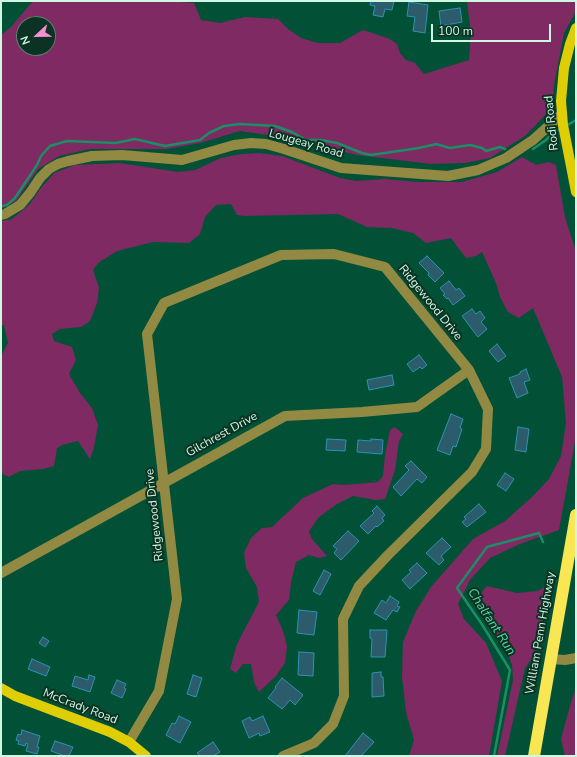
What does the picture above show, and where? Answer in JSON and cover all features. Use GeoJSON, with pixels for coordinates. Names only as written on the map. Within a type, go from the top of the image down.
{"type":"FeatureCollection","features":[{"type":"Feature","properties":{"kind":"highway","name":"William Penn Highway"},"geometry":{"type":"LineString","coordinates":[[534,756],[576,515]]}},
{"type":"Feature","properties":{"kind":"main road","name":"Rodi Road"},"geometry":{"type":"LineString","coordinates":[[576,28],[570,44],[561,90],[563,127],[576,192]]}},
{"type":"Feature","properties":{"kind":"main road","name":"McCrady Road"},"geometry":{"type":"LineString","coordinates":[[1,688],[15,696],[110,732],[128,742],[146,756]]}},
{"type":"Feature","properties":{"kind":"street","name":"Lougeay Road"},"geometry":{"type":"LineString","coordinates":[[1,215],[20,205],[40,178],[49,169],[58,164],[84,158],[122,155],[182,160],[234,145],[251,143],[266,144],[284,149],[341,168],[399,171],[448,176],[478,170],[506,158],[533,140],[562,114]]}},
{"type":"Feature","properties":{"kind":"street","name":"Ridgewood Drive"},"geometry":{"type":"LineString","coordinates":[[128,742],[159,691],[177,599],[147,334],[164,303],[281,255],[334,254],[385,267],[468,370],[488,408],[486,449],[472,472],[388,555],[359,586],[344,618],[344,696],[333,724],[314,743],[283,756]]}},
{"type":"Feature","properties":{"kind":"street","name":"Gilchrest Drive"},"geometry":{"type":"LineString","coordinates":[[1,573],[285,416],[362,412],[417,407],[468,370]]}},
{"type":"Feature","properties":{"kind":"street"},"geometry":{"type":"LineString","coordinates":[[551,659],[565,660],[576,658]]}},
{"type":"Feature","properties":{"kind":"shaded area"},"geometry":{"type":"Polygon","coordinates":[[[33,1],[164,1],[194,3],[201,20],[220,23],[245,17],[278,19],[288,29],[301,38],[318,43],[340,43],[363,30],[390,39],[397,44],[400,53],[406,60],[415,63],[424,74],[469,60],[471,34],[467,1],[576,1],[576,11],[564,33],[554,85],[552,108],[525,136],[490,158],[465,163],[431,164],[357,155],[282,137],[240,131],[200,143],[167,149],[90,149],[59,156],[38,169],[16,201],[1,209],[1,35],[16,21],[16,56],[56,56],[56,16],[20,16],[33,1]]]}},
{"type":"Feature","properties":{"kind":"shaded area"},"geometry":{"type":"Polygon","coordinates":[[[260,153],[282,156],[340,178],[356,181],[384,179],[419,182],[462,182],[497,172],[522,157],[536,165],[549,162],[556,165],[565,217],[576,252],[576,436],[559,530],[520,544],[490,558],[470,580],[458,604],[464,619],[486,643],[502,681],[489,756],[409,756],[414,740],[406,712],[402,677],[403,642],[416,611],[431,587],[473,539],[505,521],[532,497],[549,479],[561,456],[566,423],[562,377],[533,308],[519,318],[508,312],[500,297],[496,283],[482,252],[476,256],[466,258],[451,238],[426,243],[413,233],[392,228],[367,227],[338,214],[245,216],[237,215],[231,204],[216,205],[205,217],[200,234],[189,243],[153,242],[117,251],[98,263],[93,270],[99,288],[97,303],[90,321],[81,327],[60,329],[52,334],[54,341],[72,347],[76,360],[69,374],[80,393],[92,408],[98,425],[90,459],[78,441],[62,445],[57,448],[54,466],[43,469],[20,471],[9,477],[1,473],[1,356],[8,343],[4,325],[1,325],[1,221],[12,219],[30,204],[40,189],[54,173],[75,165],[120,163],[178,172],[195,170],[221,158],[241,154],[260,153]]]}},
{"type":"Feature","properties":{"kind":"shaded area"},"geometry":{"type":"Polygon","coordinates":[[[395,427],[403,434],[399,441],[395,470],[385,499],[376,500],[353,496],[337,504],[319,517],[309,531],[312,539],[327,556],[319,558],[309,555],[296,562],[291,582],[289,600],[276,615],[283,631],[287,646],[285,663],[276,676],[259,692],[254,682],[251,664],[243,664],[236,673],[230,669],[237,644],[259,602],[257,587],[246,568],[244,553],[251,538],[262,528],[272,527],[303,498],[333,484],[345,485],[378,482],[383,476],[390,430],[395,427]]]}},
{"type":"Feature","properties":{"kind":"shaded area"},"geometry":{"type":"Polygon","coordinates":[[[549,584],[549,592],[538,638],[532,658],[525,668],[505,756],[497,756],[513,680],[512,665],[507,651],[480,611],[476,599],[487,586],[517,593],[538,591],[549,584]]]}},
{"type":"Feature","properties":{"kind":"shaded area"},"geometry":{"type":"Polygon","coordinates":[[[576,688],[576,756],[565,756],[561,739],[576,688]]]}},
{"type":"Feature","properties":{"kind":"building"},"geometry":{"type":"Polygon","coordinates":[[[371,1],[394,1],[392,10],[385,9],[383,17],[373,15],[375,6],[370,5],[371,1]]]}},
{"type":"Feature","properties":{"kind":"building"},"geometry":{"type":"Polygon","coordinates":[[[409,2],[428,5],[425,33],[413,31],[415,17],[407,16],[409,2]]]}},
{"type":"Feature","properties":{"kind":"building"},"geometry":{"type":"Polygon","coordinates":[[[460,8],[462,22],[441,26],[439,11],[460,8]]]}},
{"type":"Feature","properties":{"kind":"building"},"geometry":{"type":"Polygon","coordinates":[[[427,256],[444,273],[435,282],[428,275],[429,273],[419,263],[427,256]]]}},
{"type":"Feature","properties":{"kind":"building"},"geometry":{"type":"Polygon","coordinates":[[[449,281],[456,290],[459,288],[465,296],[453,305],[448,298],[447,299],[443,295],[445,294],[440,288],[449,281]]]}},
{"type":"Feature","properties":{"kind":"building"},"geometry":{"type":"Polygon","coordinates":[[[472,309],[476,314],[480,311],[485,318],[481,322],[487,329],[478,337],[462,316],[472,309]]]}},
{"type":"Feature","properties":{"kind":"building"},"geometry":{"type":"Polygon","coordinates":[[[497,344],[506,356],[498,362],[489,351],[497,344]]]}},
{"type":"Feature","properties":{"kind":"building"},"geometry":{"type":"Polygon","coordinates":[[[419,355],[427,365],[422,369],[420,367],[413,372],[407,364],[419,355]]]}},
{"type":"Feature","properties":{"kind":"building"},"geometry":{"type":"Polygon","coordinates":[[[526,369],[530,380],[524,382],[528,393],[517,398],[509,378],[520,374],[520,372],[526,369]]]}},
{"type":"Feature","properties":{"kind":"building"},"geometry":{"type":"Polygon","coordinates":[[[392,375],[394,385],[369,390],[367,380],[392,375]]]}},
{"type":"Feature","properties":{"kind":"building"},"geometry":{"type":"Polygon","coordinates":[[[451,414],[463,419],[460,428],[462,429],[456,447],[453,446],[450,455],[437,450],[451,414]]]}},
{"type":"Feature","properties":{"kind":"building"},"geometry":{"type":"Polygon","coordinates":[[[518,427],[529,429],[526,452],[515,450],[518,427]]]}},
{"type":"Feature","properties":{"kind":"building"},"geometry":{"type":"Polygon","coordinates":[[[327,439],[346,440],[345,451],[326,450],[327,439]]]}},
{"type":"Feature","properties":{"kind":"building"},"geometry":{"type":"Polygon","coordinates":[[[371,439],[383,440],[382,454],[357,452],[358,440],[371,441],[371,439]]]}},
{"type":"Feature","properties":{"kind":"building"},"geometry":{"type":"Polygon","coordinates":[[[411,461],[427,477],[422,483],[417,479],[401,496],[393,487],[409,470],[405,466],[411,461]]]}},
{"type":"Feature","properties":{"kind":"building"},"geometry":{"type":"Polygon","coordinates":[[[505,473],[514,479],[506,491],[497,485],[505,473]]]}},
{"type":"Feature","properties":{"kind":"building"},"geometry":{"type":"Polygon","coordinates":[[[479,504],[486,512],[467,527],[462,522],[466,519],[464,517],[479,504]]]}},
{"type":"Feature","properties":{"kind":"building"},"geometry":{"type":"Polygon","coordinates":[[[377,506],[385,515],[382,518],[384,521],[368,534],[360,526],[374,513],[372,511],[377,506]]]}},
{"type":"Feature","properties":{"kind":"building"},"geometry":{"type":"Polygon","coordinates":[[[348,531],[359,541],[341,560],[334,553],[337,549],[333,546],[348,531]]]}},
{"type":"Feature","properties":{"kind":"building"},"geometry":{"type":"Polygon","coordinates":[[[442,538],[451,547],[441,556],[444,560],[439,565],[426,553],[442,538]]]}},
{"type":"Feature","properties":{"kind":"building"},"geometry":{"type":"Polygon","coordinates":[[[417,563],[427,573],[410,589],[402,580],[411,572],[409,570],[417,563]]]}},
{"type":"Feature","properties":{"kind":"building"},"geometry":{"type":"Polygon","coordinates":[[[324,570],[331,574],[320,595],[313,591],[324,570]]]}},
{"type":"Feature","properties":{"kind":"building"},"geometry":{"type":"Polygon","coordinates":[[[390,596],[399,602],[397,606],[400,607],[397,612],[393,610],[386,620],[374,613],[382,600],[386,603],[390,596]]]}},
{"type":"Feature","properties":{"kind":"building"},"geometry":{"type":"Polygon","coordinates":[[[299,610],[317,612],[314,635],[297,633],[299,610]]]}},
{"type":"Feature","properties":{"kind":"building"},"geometry":{"type":"Polygon","coordinates":[[[370,630],[387,630],[385,657],[371,657],[372,639],[370,638],[370,630]]]}},
{"type":"Feature","properties":{"kind":"building"},"geometry":{"type":"Polygon","coordinates":[[[43,637],[49,641],[45,647],[39,643],[43,637]]]}},
{"type":"Feature","properties":{"kind":"building"},"geometry":{"type":"Polygon","coordinates":[[[299,652],[314,653],[313,676],[298,675],[299,652]]]}},
{"type":"Feature","properties":{"kind":"building"},"geometry":{"type":"Polygon","coordinates":[[[32,659],[50,667],[46,676],[28,669],[32,659]]]}},
{"type":"Feature","properties":{"kind":"building"},"geometry":{"type":"Polygon","coordinates":[[[381,672],[381,677],[383,677],[384,696],[372,697],[372,673],[381,672]]]}},
{"type":"Feature","properties":{"kind":"building"},"geometry":{"type":"Polygon","coordinates":[[[89,675],[95,677],[90,692],[72,686],[75,676],[88,680],[89,675]]]}},
{"type":"Feature","properties":{"kind":"building"},"geometry":{"type":"Polygon","coordinates":[[[193,675],[202,678],[196,697],[187,694],[193,675]]]}},
{"type":"Feature","properties":{"kind":"building"},"geometry":{"type":"Polygon","coordinates":[[[282,678],[303,695],[295,705],[290,700],[282,709],[268,698],[282,678]]]}},
{"type":"Feature","properties":{"kind":"building"},"geometry":{"type":"Polygon","coordinates":[[[117,680],[126,684],[124,688],[126,689],[122,698],[111,693],[117,680]]]}},
{"type":"Feature","properties":{"kind":"building"},"geometry":{"type":"Polygon","coordinates":[[[179,716],[191,722],[180,743],[166,735],[172,723],[175,724],[179,716]]]}},
{"type":"Feature","properties":{"kind":"building"},"geometry":{"type":"Polygon","coordinates":[[[263,716],[270,732],[260,736],[259,733],[249,738],[242,721],[250,717],[252,721],[263,716]]]}},
{"type":"Feature","properties":{"kind":"building"},"geometry":{"type":"Polygon","coordinates":[[[22,730],[40,736],[37,754],[26,751],[28,744],[26,743],[25,746],[18,744],[19,741],[16,740],[18,734],[21,735],[22,730]]]}},
{"type":"Feature","properties":{"kind":"building"},"geometry":{"type":"Polygon","coordinates":[[[363,733],[374,742],[361,756],[345,756],[363,733]]]}},
{"type":"Feature","properties":{"kind":"building"},"geometry":{"type":"Polygon","coordinates":[[[55,741],[73,747],[69,756],[51,751],[55,741]]]}},
{"type":"Feature","properties":{"kind":"building"},"geometry":{"type":"Polygon","coordinates":[[[213,742],[220,752],[213,756],[197,756],[199,755],[197,753],[213,742]]]}},
{"type":"Feature","properties":{"kind":"waterway"},"geometry":{"type":"LineString","coordinates":[[566,126],[576,120]]}},
{"type":"Feature","properties":{"kind":"waterway"},"geometry":{"type":"LineString","coordinates":[[1,206],[7,205],[15,198],[37,165],[41,156],[50,146],[67,141],[116,143],[135,139],[165,146],[200,140],[209,133],[224,126],[240,124],[275,126],[292,132],[306,140],[321,140],[337,143],[371,155],[436,144],[450,148],[470,145],[482,148],[486,151],[500,147],[505,149]]}},
{"type":"Feature","properties":{"kind":"waterway"},"geometry":{"type":"LineString","coordinates":[[533,149],[561,128]]}},
{"type":"Feature","properties":{"kind":"waterway","name":"Chalfant Run"},"geometry":{"type":"LineString","coordinates":[[494,756],[510,670],[483,626],[457,588],[487,547],[539,533],[543,542]]}}]}
